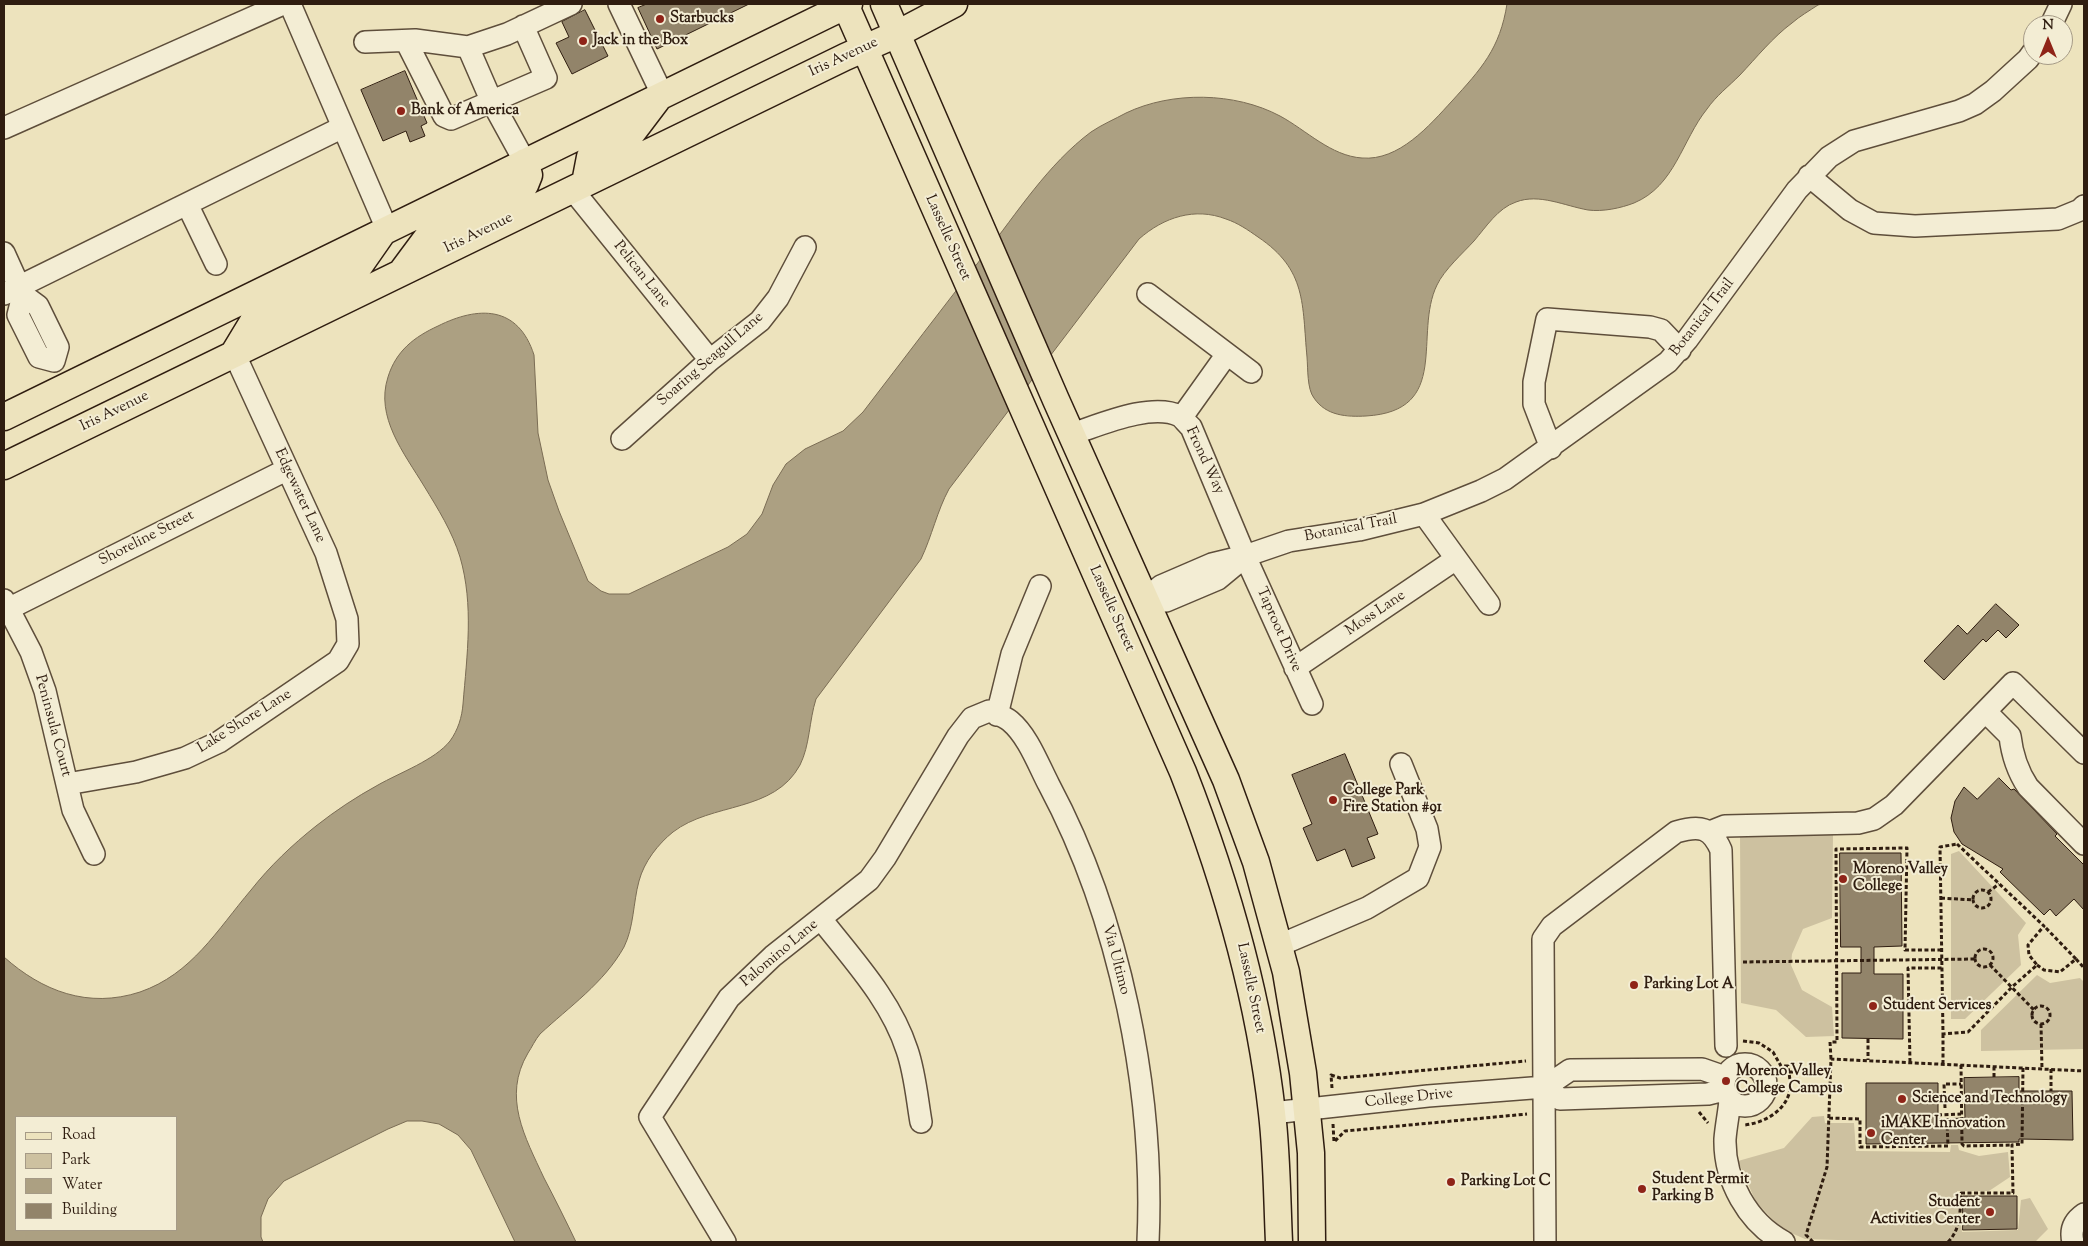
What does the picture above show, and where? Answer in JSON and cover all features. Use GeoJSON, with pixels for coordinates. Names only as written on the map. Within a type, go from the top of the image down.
{"type":"FeatureCollection","features":[{"type":"Feature","properties":{"kind":"main road"},"geometry":{"type":"LineString","coordinates":[[4,417],[846,4]]}},
{"type":"Feature","properties":{"kind":"main road","name":"Lasselle Street"},"geometry":{"type":"LineString","coordinates":[[846,4],[1183,772],[1203,823],[1236,926],[1257,1019],[1272,1113],[1279,1242]]}},
{"type":"Feature","properties":{"kind":"main road"},"geometry":{"type":"LineString","coordinates":[[884,4],[1056,400],[1226,780],[1256,862],[1280,945],[1304,1073],[1311,1153],[1312,1242]]}},
{"type":"Feature","properties":{"kind":"main road","name":"Iris Avenue"},"geometry":{"type":"LineString","coordinates":[[4,466],[578,186],[898,33],[954,4]]}},
{"type":"Feature","properties":{"kind":"main road"},"geometry":{"type":"LineString","coordinates":[[578,186],[590,157],[629,137],[662,94]]}},
{"type":"Feature","properties":{"kind":"main road"},"geometry":{"type":"LineString","coordinates":[[401,272],[429,235],[512,195],[525,185],[529,175],[525,162]]}},
{"type":"Feature","properties":{"kind":"main road"},"geometry":{"type":"LineString","coordinates":[[234,353],[257,315],[360,265],[385,230]]}},
{"type":"Feature","properties":{"kind":"main road"},"geometry":{"type":"LineString","coordinates":[[1031,429],[1054,445],[1062,458],[1122,593],[1132,600],[1145,599]]}},
{"type":"Feature","properties":{"kind":"street"},"geometry":{"type":"LineString","coordinates":[[4,128],[283,4]]}},
{"type":"Feature","properties":{"kind":"street"},"geometry":{"type":"LineString","coordinates":[[290,4],[385,230]]}},
{"type":"Feature","properties":{"kind":"street"},"geometry":{"type":"LineString","coordinates":[[364,42],[431,42],[468,47],[507,34],[571,4]]}},
{"type":"Feature","properties":{"kind":"street"},"geometry":{"type":"LineString","coordinates":[[619,4],[662,94]]}},
{"type":"Feature","properties":{"kind":"street"},"geometry":{"type":"LineString","coordinates":[[406,41],[444,116],[451,119],[491,100],[546,78],[523,26]]}},
{"type":"Feature","properties":{"kind":"street"},"geometry":{"type":"LineString","coordinates":[[468,47],[491,100],[525,162]]}},
{"type":"Feature","properties":{"kind":"street","name":"Botanical Trail"},"geometry":{"type":"LineString","coordinates":[[1145,599],[1161,586],[1212,564],[1245,556],[1289,541],[1359,530],[1424,514],[1482,491],[1505,479],[1651,376],[1680,350],[1809,176],[1828,157],[1854,141],[1959,111],[1975,104],[2023,64]]}},
{"type":"Feature","properties":{"kind":"street"},"geometry":{"type":"LineString","coordinates":[[15,291],[186,204],[343,128]]}},
{"type":"Feature","properties":{"kind":"street"},"geometry":{"type":"LineString","coordinates":[[1809,176],[1850,210],[1874,223],[1915,226],[2058,219],[2080,210],[2084,206]]}},
{"type":"Feature","properties":{"kind":"street","name":"Pelican Lane"},"geometry":{"type":"LineString","coordinates":[[578,186],[710,360]]}},
{"type":"Feature","properties":{"kind":"street"},"geometry":{"type":"LineString","coordinates":[[186,204],[216,264]]}},
{"type":"Feature","properties":{"kind":"street","name":"Soaring Seagull Lane"},"geometry":{"type":"LineString","coordinates":[[622,440],[710,360],[760,320],[778,298],[805,247]]}},
{"type":"Feature","properties":{"kind":"street"},"geometry":{"type":"LineString","coordinates":[[4,254],[15,291],[18,315],[39,357],[54,361]]}},
{"type":"Feature","properties":{"kind":"street"},"geometry":{"type":"LineString","coordinates":[[15,291],[38,306],[58,348],[54,361],[66,386]]}},
{"type":"Feature","properties":{"kind":"street"},"geometry":{"type":"LineString","coordinates":[[1148,294],[1251,372]]}},
{"type":"Feature","properties":{"kind":"street"},"geometry":{"type":"LineString","coordinates":[[24,326],[43,317]]}},
{"type":"Feature","properties":{"kind":"street"},"geometry":{"type":"LineString","coordinates":[[1551,448],[1534,404],[1534,382],[1547,319],[1650,327],[1661,330],[1680,350]]}},
{"type":"Feature","properties":{"kind":"street","name":"Edgewater Lane"},"geometry":{"type":"LineString","coordinates":[[234,353],[326,554],[347,619],[348,644]]}},
{"type":"Feature","properties":{"kind":"street"},"geometry":{"type":"LineString","coordinates":[[1182,417],[1227,354]]}},
{"type":"Feature","properties":{"kind":"street","name":"Frond Way"},"geometry":{"type":"LineString","coordinates":[[1072,434],[1132,415],[1157,412],[1182,417],[1191,427],[1245,556]]}},
{"type":"Feature","properties":{"kind":"street","name":"Shoreline Street"},"geometry":{"type":"LineString","coordinates":[[6,605],[286,470]]}},
{"type":"Feature","properties":{"kind":"street"},"geometry":{"type":"LineString","coordinates":[[1424,514],[1489,604]]}},
{"type":"Feature","properties":{"kind":"street","name":"Taproot Drive"},"geometry":{"type":"LineString","coordinates":[[1245,556],[1312,704]]}},
{"type":"Feature","properties":{"kind":"street","name":"Moss Lane"},"geometry":{"type":"LineString","coordinates":[[1295,668],[1456,559]]}},
{"type":"Feature","properties":{"kind":"street"},"geometry":{"type":"LineString","coordinates":[[993,713],[1012,654],[1040,586]]}},
{"type":"Feature","properties":{"kind":"street","name":"Peninsula Court"},"geometry":{"type":"LineString","coordinates":[[6,605],[32,652],[45,691],[73,810],[94,854]]}},
{"type":"Feature","properties":{"kind":"street","name":"Lake Shore Lane"},"geometry":{"type":"LineString","coordinates":[[67,784],[136,772],[185,758],[219,742],[338,662],[348,644]]}},
{"type":"Feature","properties":{"kind":"street"},"geometry":{"type":"LineString","coordinates":[[1710,832],[1725,826],[1858,823],[1874,819],[1894,806],[2012,684],[2084,754]]}},
{"type":"Feature","properties":{"kind":"street"},"geometry":{"type":"LineString","coordinates":[[1986,712],[2010,736],[2011,750],[2023,780],[2028,787],[2084,844]]}},
{"type":"Feature","properties":{"kind":"street","name":"Palomino Lane"},"geometry":{"type":"LineString","coordinates":[[724,1242],[650,1117],[730,998],[773,956],[869,880],[958,736],[972,718],[993,713]]}},
{"type":"Feature","properties":{"kind":"street","name":"Via Ultimo"},"geometry":{"type":"LineString","coordinates":[[993,713],[1010,720],[1024,738],[1061,808],[1083,859],[1118,966],[1136,1058],[1146,1129],[1148,1242]]}},
{"type":"Feature","properties":{"kind":"street"},"geometry":{"type":"LineString","coordinates":[[1280,945],[1367,908],[1418,878],[1430,847],[1427,829],[1401,764]]}},
{"type":"Feature","properties":{"kind":"street"},"geometry":{"type":"LineString","coordinates":[[1545,1242],[1544,938],[1547,931],[1676,832],[1689,828],[1701,828],[1710,832],[1716,838],[1721,850],[1726,1046]]}},
{"type":"Feature","properties":{"kind":"street"},"geometry":{"type":"LineString","coordinates":[[821,919],[880,996],[896,1022],[907,1051],[921,1122]]}},
{"type":"Feature","properties":{"kind":"street","name":"College Drive"},"geometry":{"type":"LineString","coordinates":[[1272,1113],[1545,1087],[1570,1070],[1702,1068],[1727,1089]]}},
{"type":"Feature","properties":{"kind":"street"},"geometry":{"type":"LineString","coordinates":[[1545,1087],[1560,1099],[1708,1094],[1727,1089],[1725,1138],[1727,1164],[1734,1186],[1744,1205],[1759,1223],[1784,1242]]}},
{"type":"Feature","properties":{"kind":"street"},"geometry":{"type":"LineString","coordinates":[[2073,1242],[2073,1226],[2077,1219],[2084,1214]]}},
{"type":"Feature","properties":{"kind":"path"},"geometry":{"type":"LineString","coordinates":[[1943,1064],[1940,847],[1957,844],[2044,926],[2084,968]]}},
{"type":"Feature","properties":{"kind":"path"},"geometry":{"type":"LineString","coordinates":[[1813,1242],[1806,1235],[1827,1166],[1831,1071],[1830,1042],[1838,1042],[1836,849],[1907,848],[1905,950],[1942,950]]}},
{"type":"Feature","properties":{"kind":"path"},"geometry":{"type":"LineString","coordinates":[[1988,892],[1991,900],[1986,907],[1978,907],[1974,900],[1975,894],[1979,890],[1988,892],[1999,884]]}},
{"type":"Feature","properties":{"kind":"path"},"geometry":{"type":"LineString","coordinates":[[1941,898],[1974,900]]}},
{"type":"Feature","properties":{"kind":"path"},"geometry":{"type":"LineString","coordinates":[[2044,926],[2028,945],[2029,955],[2037,965],[2044,970],[2060,972],[2076,959]]}},
{"type":"Feature","properties":{"kind":"path"},"geometry":{"type":"LineString","coordinates":[[1975,959],[1978,951],[1987,950],[1992,956],[1990,965]]}},
{"type":"Feature","properties":{"kind":"path"},"geometry":{"type":"LineString","coordinates":[[1737,962],[1975,959]]}},
{"type":"Feature","properties":{"kind":"path"},"geometry":{"type":"LineString","coordinates":[[1975,959],[1979,966],[1985,967],[1990,965]]}},
{"type":"Feature","properties":{"kind":"path"},"geometry":{"type":"LineString","coordinates":[[1990,965],[2034,1010]]}},
{"type":"Feature","properties":{"kind":"path"},"geometry":{"type":"LineString","coordinates":[[1943,1034],[1968,1032],[2012,987],[2037,965]]}},
{"type":"Feature","properties":{"kind":"path"},"geometry":{"type":"LineString","coordinates":[[1910,1062],[1908,968],[1942,968]]}},
{"type":"Feature","properties":{"kind":"path"},"geometry":{"type":"LineString","coordinates":[[2042,1006],[2049,1011],[2049,1020],[2041,1024],[2034,1020],[2032,1015],[2034,1010],[2042,1006]]}},
{"type":"Feature","properties":{"kind":"path"},"geometry":{"type":"LineString","coordinates":[[2041,1024],[2042,1069]]}},
{"type":"Feature","properties":{"kind":"path"},"geometry":{"type":"LineString","coordinates":[[1868,1039],[1868,1060]]}},
{"type":"Feature","properties":{"kind":"path"},"geometry":{"type":"LineString","coordinates":[[1831,1059],[2084,1071]]}},
{"type":"Feature","properties":{"kind":"path"},"geometry":{"type":"LineString","coordinates":[[1961,1065],[1962,1144],[1964,1146],[2022,1144],[2023,1068]]}},
{"type":"Feature","properties":{"kind":"path"},"geometry":{"type":"LineString","coordinates":[[1994,1067],[1994,1077]]}},
{"type":"Feature","properties":{"kind":"path"},"geometry":{"type":"LineString","coordinates":[[2051,1069],[2051,1091]]}},
{"type":"Feature","properties":{"kind":"path"},"geometry":{"type":"LineString","coordinates":[[1789,1072],[1831,1071]]}},
{"type":"Feature","properties":{"kind":"path"},"geometry":{"type":"LineString","coordinates":[[1945,1108],[1944,1084],[1961,1084]]}},
{"type":"Feature","properties":{"kind":"path"},"geometry":{"type":"LineString","coordinates":[[1938,1115],[1961,1114]]}},
{"type":"Feature","properties":{"kind":"path"},"geometry":{"type":"LineString","coordinates":[[1829,1118],[1860,1119],[1860,1147],[1948,1146],[1947,1122]]}},
{"type":"Feature","properties":{"kind":"path"},"geometry":{"type":"LineString","coordinates":[[1948,1242],[1953,1237],[1960,1218],[1961,1193],[2013,1193],[2012,1145]]}},
{"type":"Feature","properties":{"kind":"green space"},"geometry":{"type":"Polygon","coordinates":[[[1740,834],[1833,835],[1832,918],[1803,929],[1792,954],[1791,965],[1802,990],[1832,1007],[1834,1036],[1806,1037],[1776,1010],[1741,1003],[1740,834]]]}},
{"type":"Feature","properties":{"kind":"green space"},"geometry":{"type":"Polygon","coordinates":[[[1959,851],[2026,923],[2018,935],[2021,965],[1965,1019],[1951,1019],[1951,854],[1959,851]]]}},
{"type":"Feature","properties":{"kind":"green space"},"geometry":{"type":"Polygon","coordinates":[[[2037,975],[2050,983],[2080,978],[2084,982],[2084,1049],[1981,1051],[1981,1030],[2037,975]]]}},
{"type":"Feature","properties":{"kind":"green space"},"geometry":{"type":"Polygon","coordinates":[[[1824,1116],[1825,1123],[1854,1123],[1856,1151],[1950,1152],[1951,1145],[1958,1145],[1959,1150],[1979,1156],[2008,1152],[2010,1177],[1989,1191],[1957,1191],[1962,1232],[2018,1230],[2021,1200],[2030,1198],[2048,1229],[2035,1242],[1902,1242],[1805,1239],[1782,1229],[1756,1202],[1738,1161],[1784,1148],[1812,1117],[1824,1116]]]}},
{"type":"Feature","properties":{"kind":"water"},"geometry":{"type":"Polygon","coordinates":[[[1507,4],[1822,4],[1801,16],[1778,35],[1714,100],[1698,121],[1669,174],[1648,195],[1629,205],[1600,210],[1588,210],[1552,201],[1525,200],[1516,202],[1498,213],[1440,279],[1431,304],[1425,367],[1420,385],[1410,400],[1393,411],[1366,416],[1337,414],[1325,409],[1314,398],[1308,379],[1302,304],[1294,275],[1286,262],[1274,249],[1250,232],[1226,219],[1203,214],[1191,214],[1169,220],[1139,239],[949,489],[921,559],[816,699],[803,757],[800,765],[789,780],[775,792],[759,799],[689,822],[662,842],[648,860],[641,874],[630,931],[624,947],[616,960],[585,994],[540,1034],[528,1053],[520,1069],[517,1085],[519,1117],[544,1178],[576,1242],[515,1242],[471,1150],[458,1135],[439,1124],[407,1121],[284,1181],[268,1199],[261,1217],[261,1237],[263,1242],[4,1242],[4,957],[34,979],[50,987],[67,994],[84,997],[121,997],[140,992],[158,984],[189,962],[215,935],[282,856],[323,820],[354,799],[435,754],[453,737],[461,719],[468,649],[467,593],[464,575],[457,547],[449,529],[400,448],[388,420],[385,406],[385,392],[391,368],[401,352],[414,340],[429,330],[453,319],[482,313],[495,314],[507,319],[518,327],[527,339],[534,355],[538,433],[548,480],[588,581],[601,591],[609,594],[629,594],[728,547],[747,534],[762,514],[773,485],[786,464],[805,449],[843,431],[863,412],[1047,174],[1075,145],[1095,129],[1126,113],[1163,101],[1203,97],[1224,99],[1243,102],[1280,116],[1319,142],[1340,153],[1362,158],[1376,157],[1401,148],[1423,131],[1472,79],[1488,57],[1500,34],[1507,4]]]}},
{"type":"Feature","properties":{"kind":"building"},"geometry":{"type":"Polygon","coordinates":[[[647,4],[749,4],[657,49],[638,8],[647,4]]]}},
{"type":"Feature","properties":{"kind":"building"},"geometry":{"type":"Polygon","coordinates":[[[585,10],[608,56],[572,74],[556,43],[569,37],[562,22],[585,10]]]}},
{"type":"Feature","properties":{"kind":"building"},"geometry":{"type":"Polygon","coordinates":[[[405,71],[427,123],[421,126],[425,136],[410,142],[406,131],[383,141],[361,90],[405,71]]]}},
{"type":"Feature","properties":{"kind":"building"},"geometry":{"type":"Polygon","coordinates":[[[1996,604],[2019,625],[2006,638],[1998,630],[1986,642],[1983,639],[1944,680],[1924,661],[1958,625],[1967,634],[1996,604]]]}},
{"type":"Feature","properties":{"kind":"building","name":"College Park Fire Station #91"},"geometry":{"type":"Polygon","coordinates":[[[1345,754],[1378,834],[1367,838],[1375,858],[1352,867],[1345,849],[1317,861],[1303,828],[1312,824],[1292,775],[1345,754]]]}},
{"type":"Feature","properties":{"kind":"building"},"geometry":{"type":"Polygon","coordinates":[[[1999,778],[2011,790],[2014,789],[2057,834],[2055,836],[2084,865],[2084,910],[2074,899],[2056,916],[2050,909],[2044,915],[2000,872],[2003,869],[1962,844],[1954,832],[1951,818],[1955,801],[1964,787],[1977,799],[1999,778]]]}},
{"type":"Feature","properties":{"kind":"building"},"geometry":{"type":"Polygon","coordinates":[[[1840,853],[1901,853],[1902,946],[1874,947],[1874,974],[1903,974],[1903,1039],[1842,1038],[1842,973],[1861,973],[1861,947],[1841,947],[1840,853]]]}},
{"type":"Feature","properties":{"kind":"building"},"geometry":{"type":"Polygon","coordinates":[[[2019,1077],[2019,1091],[2072,1091],[2073,1140],[2019,1139],[2019,1142],[1866,1144],[1866,1083],[1938,1083],[1938,1119],[1965,1118],[1964,1078],[2019,1077]]]}},
{"type":"Feature","properties":{"kind":"building","name":"Student Activities Center"},"geometry":{"type":"Polygon","coordinates":[[[1963,1196],[2017,1196],[2017,1229],[1963,1230],[1963,1196]]]}},
{"type":"Feature","properties":{"kind":"place","name":"Starbucks"},"geometry":{"type":"Point","coordinates":[660,19]}},
{"type":"Feature","properties":{"kind":"place","name":"Jack in the Box"},"geometry":{"type":"Point","coordinates":[583,41]}},
{"type":"Feature","properties":{"kind":"place","name":"Bank of America"},"geometry":{"type":"Point","coordinates":[401,111]}},
{"type":"Feature","properties":{"kind":"place","name":"College Park Fire Station #91"},"geometry":{"type":"Point","coordinates":[1333,800]}},
{"type":"Feature","properties":{"kind":"place","name":"Moreno Valley College"},"geometry":{"type":"Point","coordinates":[1843,879]}},
{"type":"Feature","properties":{"kind":"place","name":"Parking Lot A"},"geometry":{"type":"Point","coordinates":[1634,985]}},
{"type":"Feature","properties":{"kind":"place","name":"Student Services"},"geometry":{"type":"Point","coordinates":[1873,1006]}},
{"type":"Feature","properties":{"kind":"place","name":"Moreno Valley College Campus"},"geometry":{"type":"Point","coordinates":[1726,1081]}},
{"type":"Feature","properties":{"kind":"place","name":"Science and Technology"},"geometry":{"type":"Point","coordinates":[1902,1099]}},
{"type":"Feature","properties":{"kind":"place","name":"iMAKE Innovation Center"},"geometry":{"type":"Point","coordinates":[1871,1133]}},
{"type":"Feature","properties":{"kind":"place","name":"Parking Lot C"},"geometry":{"type":"Point","coordinates":[1451,1182]}},
{"type":"Feature","properties":{"kind":"place","name":"Student Permit Parking B"},"geometry":{"type":"Point","coordinates":[1642,1189]}},
{"type":"Feature","properties":{"kind":"place","name":"Student Activities Center"},"geometry":{"type":"Point","coordinates":[1990,1212]}}]}
